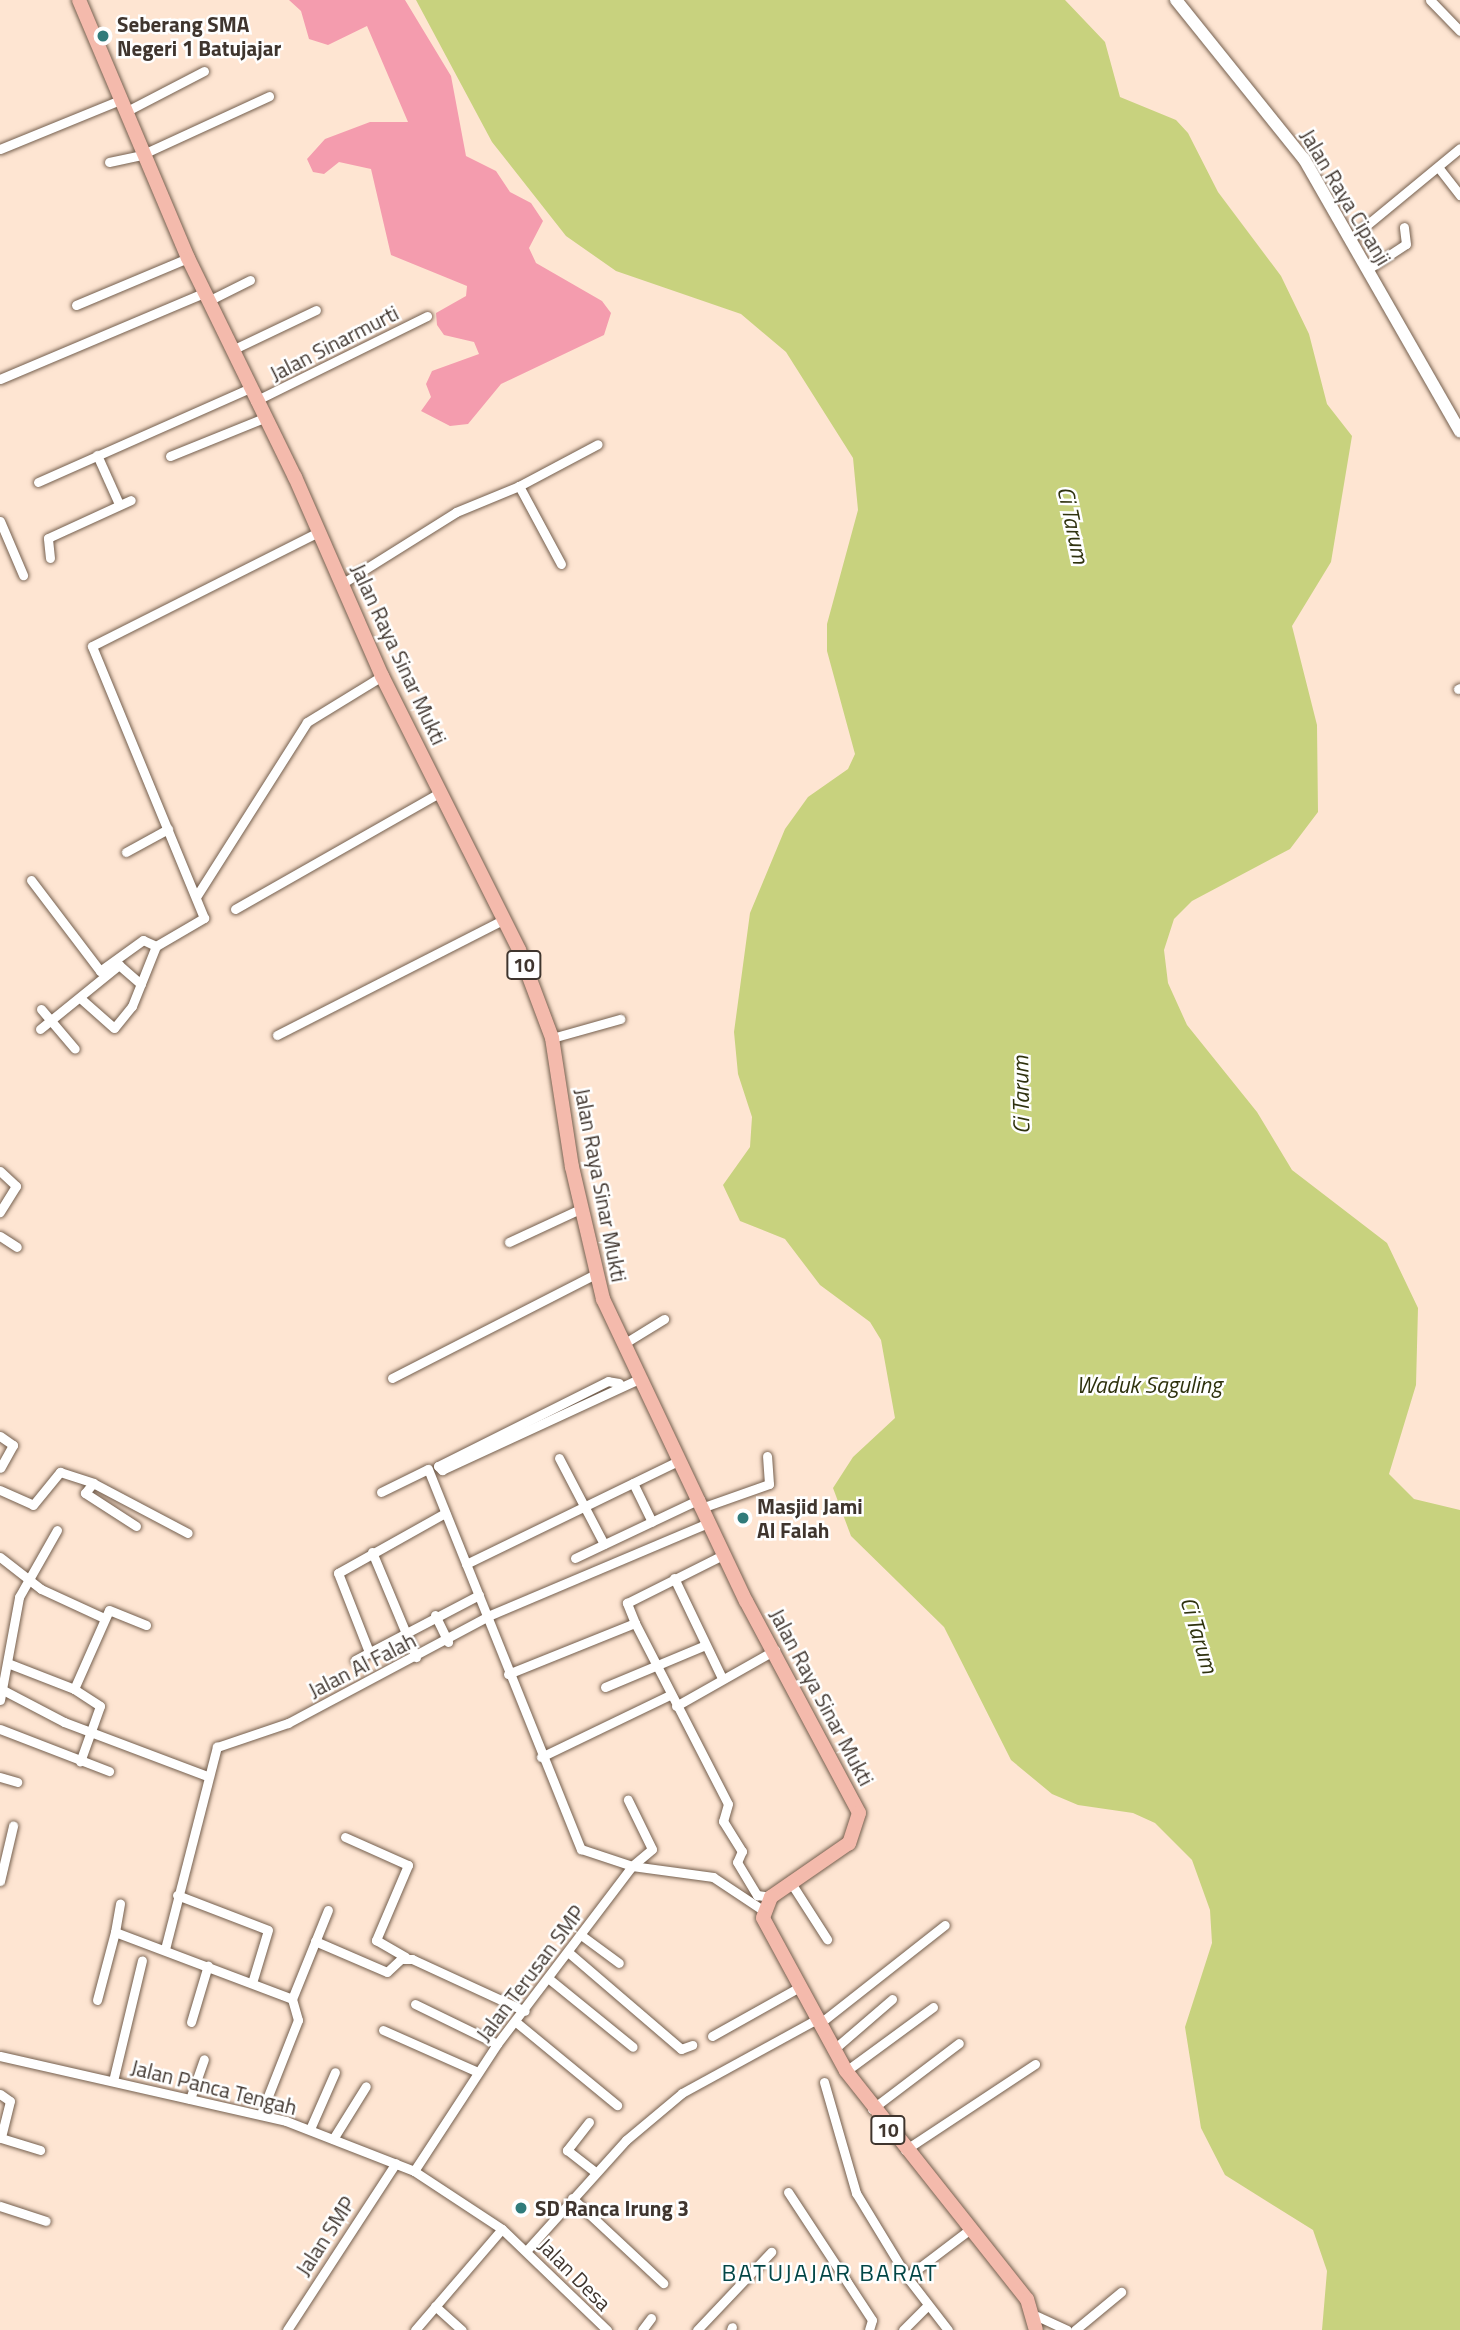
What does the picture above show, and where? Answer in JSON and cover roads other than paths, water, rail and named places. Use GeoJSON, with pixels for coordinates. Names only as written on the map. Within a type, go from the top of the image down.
{"type":"FeatureCollection","features":[{"type":"Feature","properties":{"kind":"highway","name":"Jalan Raya Sinar Mukti"},"geometry":{"type":"LineString","coordinates":[[79,0],[141,155],[206,297],[319,531],[382,676],[505,919],[552,1038],[580,1209],[595,1275],[725,1554],[860,1817],[849,1843],[771,1897],[764,1911]]}},
{"type":"Feature","properties":{"kind":"highway","name":"10"},"geometry":{"type":"LineString","coordinates":[[764,1911],[798,1988],[846,2071],[904,2151],[969,2230],[1036,2323]]}},
{"type":"Feature","properties":{"kind":"main road","name":"Jalan Raya Cipanji"},"geometry":{"type":"LineString","coordinates":[[1176,0],[1304,159],[1460,431]]}},
{"type":"Feature","properties":{"kind":"street"},"geometry":{"type":"LineString","coordinates":[[1430,0],[1460,31]]}},
{"type":"Feature","properties":{"kind":"street"},"geometry":{"type":"LineString","coordinates":[[0,149],[122,106],[204,71]]}},
{"type":"Feature","properties":{"kind":"street"},"geometry":{"type":"LineString","coordinates":[[109,162],[141,155],[269,96]]}},
{"type":"Feature","properties":{"kind":"street"},"geometry":{"type":"LineString","coordinates":[[1351,238],[1460,148]]}},
{"type":"Feature","properties":{"kind":"street"},"geometry":{"type":"LineString","coordinates":[[1438,167],[1460,195]]}},
{"type":"Feature","properties":{"kind":"street"},"geometry":{"type":"LineString","coordinates":[[1368,269],[1406,244],[1404,228]]}},
{"type":"Feature","properties":{"kind":"street"},"geometry":{"type":"LineString","coordinates":[[76,305],[188,258]]}},
{"type":"Feature","properties":{"kind":"street"},"geometry":{"type":"LineString","coordinates":[[0,379],[250,280]]}},
{"type":"Feature","properties":{"kind":"street"},"geometry":{"type":"LineString","coordinates":[[232,350],[316,310]]}},
{"type":"Feature","properties":{"kind":"street","name":"Jalan Sinarmurti"},"geometry":{"type":"LineString","coordinates":[[38,482],[97,455],[253,394],[427,316]]}},
{"type":"Feature","properties":{"kind":"street"},"geometry":{"type":"LineString","coordinates":[[170,456],[264,418]]}},
{"type":"Feature","properties":{"kind":"street"},"geometry":{"type":"LineString","coordinates":[[343,583],[456,512],[519,486],[598,444]]}},
{"type":"Feature","properties":{"kind":"street"},"geometry":{"type":"LineString","coordinates":[[97,455],[120,504]]}},
{"type":"Feature","properties":{"kind":"street"},"geometry":{"type":"LineString","coordinates":[[519,486],[561,564]]}},
{"type":"Feature","properties":{"kind":"street"},"geometry":{"type":"LineString","coordinates":[[50,558],[48,538],[131,500]]}},
{"type":"Feature","properties":{"kind":"street"},"geometry":{"type":"LineString","coordinates":[[0,521],[23,575]]}},
{"type":"Feature","properties":{"kind":"street"},"geometry":{"type":"LineString","coordinates":[[80,998],[114,1028],[141,984],[156,946],[203,920],[169,829],[92,646],[319,531]]}},
{"type":"Feature","properties":{"kind":"street"},"geometry":{"type":"LineString","coordinates":[[196,897],[307,722],[382,676]]}},
{"type":"Feature","properties":{"kind":"street"},"geometry":{"type":"LineString","coordinates":[[235,909],[441,792]]}},
{"type":"Feature","properties":{"kind":"street"},"geometry":{"type":"LineString","coordinates":[[126,852],[169,829]]}},
{"type":"Feature","properties":{"kind":"street"},"geometry":{"type":"LineString","coordinates":[[31,880],[100,971],[144,940],[156,946]]}},
{"type":"Feature","properties":{"kind":"street"},"geometry":{"type":"LineString","coordinates":[[277,1035],[505,919]]}},
{"type":"Feature","properties":{"kind":"street"},"geometry":{"type":"LineString","coordinates":[[40,1029],[120,964],[141,984]]}},
{"type":"Feature","properties":{"kind":"street"},"geometry":{"type":"LineString","coordinates":[[41,1009],[75,1049]]}},
{"type":"Feature","properties":{"kind":"street"},"geometry":{"type":"LineString","coordinates":[[552,1038],[620,1019]]}},
{"type":"Feature","properties":{"kind":"street"},"geometry":{"type":"LineString","coordinates":[[0,1171],[16,1186],[4,1197],[0,1212]]}},
{"type":"Feature","properties":{"kind":"street"},"geometry":{"type":"LineString","coordinates":[[509,1242],[580,1209]]}},
{"type":"Feature","properties":{"kind":"street"},"geometry":{"type":"LineString","coordinates":[[0,1236],[17,1247]]}},
{"type":"Feature","properties":{"kind":"street"},"geometry":{"type":"LineString","coordinates":[[392,1378],[595,1275]]}},
{"type":"Feature","properties":{"kind":"street"},"geometry":{"type":"LineString","coordinates":[[625,1343],[664,1319]]}},
{"type":"Feature","properties":{"kind":"street"},"geometry":{"type":"LineString","coordinates":[[530,1425],[439,1463],[439,1469],[613,1385],[641,1378]]}},
{"type":"Feature","properties":{"kind":"street"},"geometry":{"type":"LineString","coordinates":[[0,1436],[13,1445],[0,1468]]}},
{"type":"Feature","properties":{"kind":"street"},"geometry":{"type":"LineString","coordinates":[[575,1558],[652,1522],[702,1503],[769,1485],[767,1456]]}},
{"type":"Feature","properties":{"kind":"street"},"geometry":{"type":"LineString","coordinates":[[559,1458],[604,1544]]}},
{"type":"Feature","properties":{"kind":"street"},"geometry":{"type":"LineString","coordinates":[[466,1564],[680,1460]]}},
{"type":"Feature","properties":{"kind":"street"},"geometry":{"type":"LineString","coordinates":[[381,1492],[428,1469],[488,1616],[541,1757],[581,1849],[632,1866],[713,1877],[764,1911]]}},
{"type":"Feature","properties":{"kind":"street"},"geometry":{"type":"LineString","coordinates":[[0,1490],[33,1505],[60,1472],[93,1483],[188,1533]]}},
{"type":"Feature","properties":{"kind":"street"},"geometry":{"type":"LineString","coordinates":[[93,1483],[85,1493],[136,1527]]}},
{"type":"Feature","properties":{"kind":"street"},"geometry":{"type":"LineString","coordinates":[[633,1483],[652,1522]]}},
{"type":"Feature","properties":{"kind":"street"},"geometry":{"type":"LineString","coordinates":[[369,1652],[338,1573],[445,1513]]}},
{"type":"Feature","properties":{"kind":"street","name":"Jalan Al Falah"},"geometry":{"type":"LineString","coordinates":[[165,1949],[206,1776],[219,1745],[288,1723],[449,1642],[488,1616],[710,1522]]}},
{"type":"Feature","properties":{"kind":"street"},"geometry":{"type":"LineString","coordinates":[[57,1530],[26,1580],[11,1624],[10,1664],[2,1695],[206,1776]]}},
{"type":"Feature","properties":{"kind":"street"},"geometry":{"type":"LineString","coordinates":[[372,1552],[416,1657]]}},
{"type":"Feature","properties":{"kind":"street"},"geometry":{"type":"LineString","coordinates":[[725,1554],[627,1603],[656,1669],[728,1804],[723,1821],[741,1852],[737,1862],[757,1895],[771,1897]]}},
{"type":"Feature","properties":{"kind":"street"},"geometry":{"type":"LineString","coordinates":[[0,1557],[26,1580],[104,1618]]}},
{"type":"Feature","properties":{"kind":"street"},"geometry":{"type":"LineString","coordinates":[[674,1578],[703,1646],[721,1676]]}},
{"type":"Feature","properties":{"kind":"street"},"geometry":{"type":"LineString","coordinates":[[355,1660],[435,1615],[479,1595]]}},
{"type":"Feature","properties":{"kind":"street"},"geometry":{"type":"LineString","coordinates":[[74,1689],[104,1618],[111,1609],[146,1625]]}},
{"type":"Feature","properties":{"kind":"street"},"geometry":{"type":"LineString","coordinates":[[435,1615],[449,1642]]}},
{"type":"Feature","properties":{"kind":"street"},"geometry":{"type":"LineString","coordinates":[[508,1674],[635,1623]]}},
{"type":"Feature","properties":{"kind":"street"},"geometry":{"type":"LineString","coordinates":[[605,1687],[656,1669],[703,1646]]}},
{"type":"Feature","properties":{"kind":"street"},"geometry":{"type":"LineString","coordinates":[[676,1706],[721,1676],[775,1650]]}},
{"type":"Feature","properties":{"kind":"street"},"geometry":{"type":"LineString","coordinates":[[10,1664],[74,1689],[100,1706],[88,1731],[80,1762]]}},
{"type":"Feature","properties":{"kind":"street"},"geometry":{"type":"LineString","coordinates":[[541,1757],[670,1695]]}},
{"type":"Feature","properties":{"kind":"street"},"geometry":{"type":"LineString","coordinates":[[0,1729],[109,1771]]}},
{"type":"Feature","properties":{"kind":"street"},"geometry":{"type":"LineString","coordinates":[[0,1777],[17,1782]]}},
{"type":"Feature","properties":{"kind":"street","name":"Jalan Terusan SMP"},"geometry":{"type":"LineString","coordinates":[[414,2171],[497,2044],[525,2011],[632,1866],[653,1848],[628,1800]]}},
{"type":"Feature","properties":{"kind":"street"},"geometry":{"type":"LineString","coordinates":[[0,1881],[13,1826]]}},
{"type":"Feature","properties":{"kind":"street"},"geometry":{"type":"LineString","coordinates":[[345,1837],[408,1865],[376,1940],[406,1957],[525,2011]]}},
{"type":"Feature","properties":{"kind":"street"},"geometry":{"type":"LineString","coordinates":[[791,1883],[827,1939]]}},
{"type":"Feature","properties":{"kind":"street"},"geometry":{"type":"LineString","coordinates":[[177,1895],[268,1930],[252,1983]]}},
{"type":"Feature","properties":{"kind":"street"},"geometry":{"type":"LineString","coordinates":[[97,2000],[120,1903]]}},
{"type":"Feature","properties":{"kind":"street"},"geometry":{"type":"LineString","coordinates":[[261,2115],[298,2020],[292,1999],[328,1910]]}},
{"type":"Feature","properties":{"kind":"street"},"geometry":{"type":"LineString","coordinates":[[527,2250],[595,2172],[682,2093],[818,2022],[945,1925]]}},
{"type":"Feature","properties":{"kind":"street"},"geometry":{"type":"LineString","coordinates":[[115,1932],[292,1999]]}},
{"type":"Feature","properties":{"kind":"street"},"geometry":{"type":"LineString","coordinates":[[581,1935],[619,1963]]}},
{"type":"Feature","properties":{"kind":"street"},"geometry":{"type":"LineString","coordinates":[[315,1941],[387,1972],[406,1957]]}},
{"type":"Feature","properties":{"kind":"street"},"geometry":{"type":"LineString","coordinates":[[568,1952],[681,2049],[692,2045]]}},
{"type":"Feature","properties":{"kind":"street"},"geometry":{"type":"LineString","coordinates":[[113,2081],[142,1960]]}},
{"type":"Feature","properties":{"kind":"street"},"geometry":{"type":"LineString","coordinates":[[191,2022],[208,1965]]}},
{"type":"Feature","properties":{"kind":"street"},"geometry":{"type":"LineString","coordinates":[[548,1978],[633,2047]]}},
{"type":"Feature","properties":{"kind":"street"},"geometry":{"type":"LineString","coordinates":[[712,2036],[798,1988]]}},
{"type":"Feature","properties":{"kind":"street"},"geometry":{"type":"LineString","coordinates":[[833,2050],[892,1999]]}},
{"type":"Feature","properties":{"kind":"street"},"geometry":{"type":"LineString","coordinates":[[415,2004],[497,2044]]}},
{"type":"Feature","properties":{"kind":"street"},"geometry":{"type":"LineString","coordinates":[[846,2071],[933,2007]]}},
{"type":"Feature","properties":{"kind":"street"},"geometry":{"type":"LineString","coordinates":[[516,2022],[617,2105]]}},
{"type":"Feature","properties":{"kind":"street"},"geometry":{"type":"LineString","coordinates":[[383,2030],[478,2071]]}},
{"type":"Feature","properties":{"kind":"street"},"geometry":{"type":"LineString","coordinates":[[872,2109],[959,2042]]}},
{"type":"Feature","properties":{"kind":"street","name":"Jalan Panca Tengah"},"geometry":{"type":"LineString","coordinates":[[0,2056],[261,2115],[310,2129],[414,2171]]}},
{"type":"Feature","properties":{"kind":"street"},"geometry":{"type":"LineString","coordinates":[[190,2099],[204,2059]]}},
{"type":"Feature","properties":{"kind":"street"},"geometry":{"type":"LineString","coordinates":[[904,2151],[1035,2064]]}},
{"type":"Feature","properties":{"kind":"street"},"geometry":{"type":"LineString","coordinates":[[310,2129],[335,2072]]}},
{"type":"Feature","properties":{"kind":"street"},"geometry":{"type":"LineString","coordinates":[[824,2081],[856,2193],[907,2277],[948,2330]]}},
{"type":"Feature","properties":{"kind":"street"},"geometry":{"type":"LineString","coordinates":[[333,2138],[366,2086]]}},
{"type":"Feature","properties":{"kind":"street"},"geometry":{"type":"LineString","coordinates":[[0,2094],[10,2101],[1,2141],[40,2150]]}},
{"type":"Feature","properties":{"kind":"street"},"geometry":{"type":"LineString","coordinates":[[589,2122],[567,2150],[595,2172]]}},
{"type":"Feature","properties":{"kind":"street","name":"Jalan SMP"},"geometry":{"type":"LineString","coordinates":[[287,2330],[396,2163]]}},
{"type":"Feature","properties":{"kind":"street","name":"Jalan Desa"},"geometry":{"type":"LineString","coordinates":[[414,2171],[502,2229],[527,2250],[607,2330]]}},
{"type":"Feature","properties":{"kind":"street"},"geometry":{"type":"LineString","coordinates":[[788,2192],[872,2320],[869,2330]]}},
{"type":"Feature","properties":{"kind":"street"},"geometry":{"type":"LineString","coordinates":[[572,2197],[663,2283]]}},
{"type":"Feature","properties":{"kind":"street"},"geometry":{"type":"LineString","coordinates":[[0,2206],[46,2221]]}},
{"type":"Feature","properties":{"kind":"street"},"geometry":{"type":"LineString","coordinates":[[415,2330],[502,2229]]}},
{"type":"Feature","properties":{"kind":"street"},"geometry":{"type":"LineString","coordinates":[[907,2277],[969,2230]]}},
{"type":"Feature","properties":{"kind":"street"},"geometry":{"type":"LineString","coordinates":[[697,2330],[771,2252]]}},
{"type":"Feature","properties":{"kind":"street"},"geometry":{"type":"LineString","coordinates":[[1081,2328],[1121,2292]]}},
{"type":"Feature","properties":{"kind":"street"},"geometry":{"type":"LineString","coordinates":[[903,2330],[928,2305]]}},
{"type":"Feature","properties":{"kind":"street"},"geometry":{"type":"LineString","coordinates":[[435,2306],[462,2330]]}},
{"type":"Feature","properties":{"kind":"street"},"geometry":{"type":"LineString","coordinates":[[642,2330],[651,2318]]}},
{"type":"Feature","properties":{"kind":"street"},"geometry":{"type":"LineString","coordinates":[[589,2330],[597,2321]]}},
{"type":"Feature","properties":{"kind":"street"},"geometry":{"type":"LineString","coordinates":[[1036,2323],[1067,2330]]}},
{"type":"Feature","properties":{"kind":"water","name":"Waduk Saguling"},"geometry":{"type":"Polygon","coordinates":[[[416,0],[1065,0],[1105,42],[1120,97],[1176,120],[1188,133],[1218,192],[1281,276],[1309,334],[1327,404],[1352,436],[1331,562],[1292,626],[1317,725],[1318,812],[1290,849],[1192,901],[1174,919],[1164,950],[1168,983],[1187,1025],[1257,1112],[1292,1170],[1387,1243],[1418,1308],[1416,1385],[1389,1474],[1414,1499],[1460,1510],[1460,2330],[1322,2330],[1327,2271],[1313,2230],[1225,2175],[1201,2128],[1185,2027],[1212,1943],[1210,1910],[1192,1860],[1155,1823],[1133,1813],[1078,1805],[1052,1794],[1011,1760],[944,1627],[851,1536],[833,1488],[853,1457],[895,1418],[881,1340],[870,1322],[820,1285],[785,1239],[740,1221],[723,1185],[750,1147],[752,1117],[738,1074],[734,1032],[750,913],[785,829],[808,797],[848,769],[855,754],[827,651],[827,624],[858,510],[853,458],[786,352],[741,314],[616,271],[566,236],[492,142],[416,0]]]}},
{"type":"Feature","properties":{"kind":"place","name":"Seberang SMA Negeri 1 Batujajar"},"geometry":{"type":"Point","coordinates":[103,36]}},
{"type":"Feature","properties":{"kind":"place","name":"Masjid Jami Al Falah"},"geometry":{"type":"Point","coordinates":[743,1518]}},
{"type":"Feature","properties":{"kind":"place","name":"SD Ranca Irung 3"},"geometry":{"type":"Point","coordinates":[521,2208]}},
{"type":"Feature","properties":{"kind":"district","name":"BATUJAJAR BARAT"},"geometry":{"type":"Point","coordinates":[830,2273]}},
{"type":"Feature","properties":{"kind":"water label","name":"Ci Tarum"},"geometry":{"type":"Point","coordinates":[1073,525]}},
{"type":"Feature","properties":{"kind":"water label","name":"Ci Tarum"},"geometry":{"type":"Point","coordinates":[1021,1095]}},
{"type":"Feature","properties":{"kind":"water label","name":"Ci Tarum"},"geometry":{"type":"Point","coordinates":[1199,1635]}}]}
